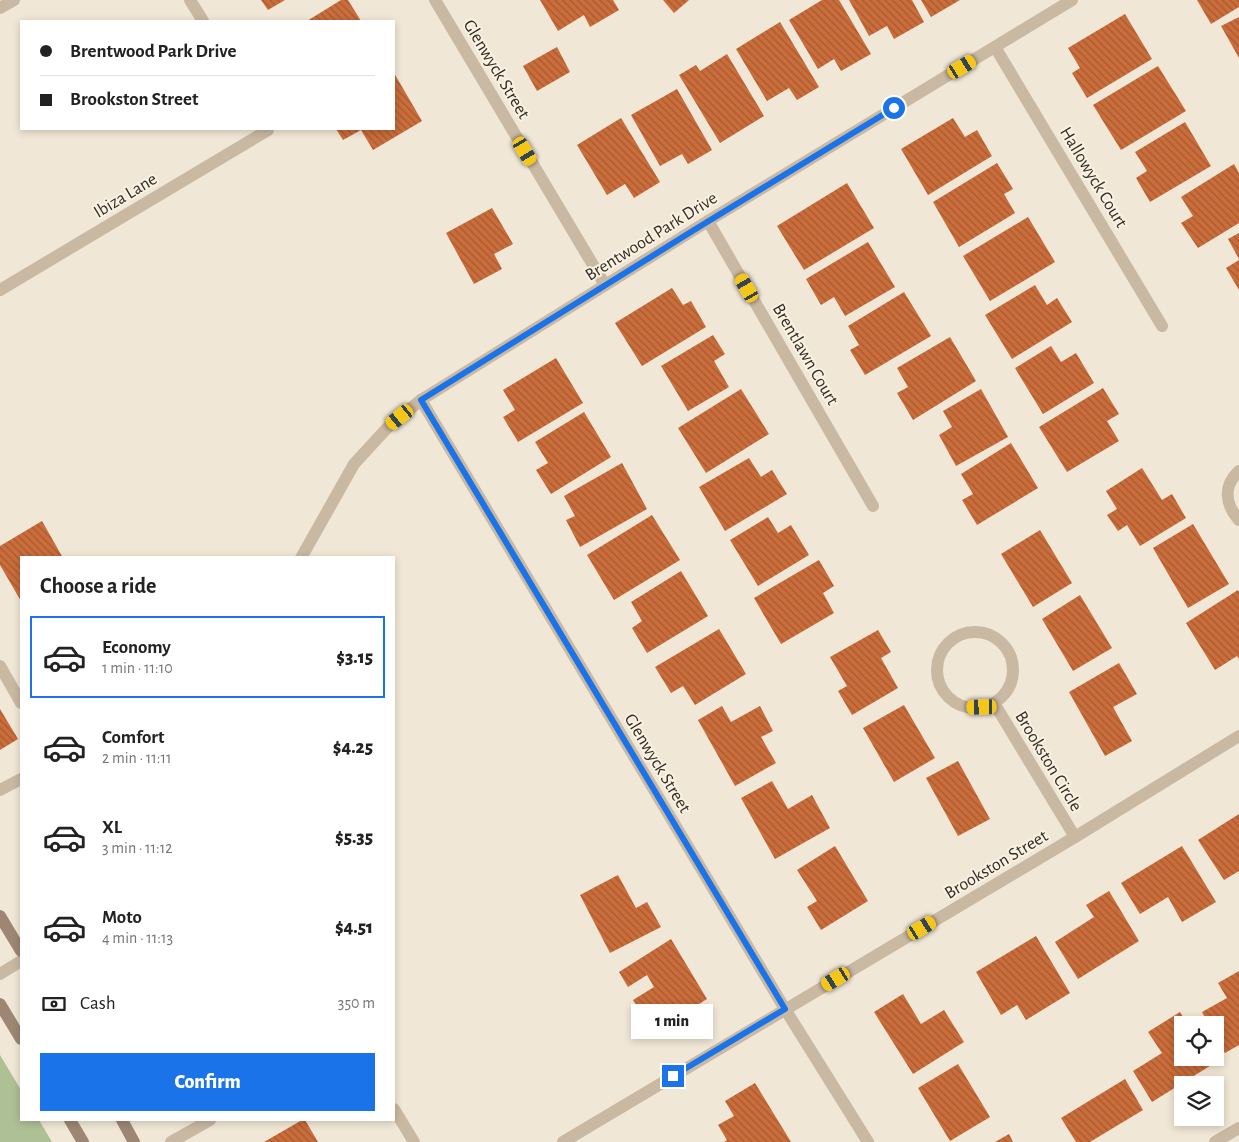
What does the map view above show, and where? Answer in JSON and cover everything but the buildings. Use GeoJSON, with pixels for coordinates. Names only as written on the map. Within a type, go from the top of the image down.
{"type":"FeatureCollection","features":[{"type":"Feature","properties":{"kind":"main road"},"geometry":{"type":"LineString","coordinates":[[0,916],[20,949]]}},
{"type":"Feature","properties":{"kind":"main road"},"geometry":{"type":"LineString","coordinates":[[0,1004],[20,1038]]}},
{"type":"Feature","properties":{"kind":"main road"},"geometry":{"type":"LineString","coordinates":[[71,1121],[83,1142]]}},
{"type":"Feature","properties":{"kind":"main road"},"geometry":{"type":"LineString","coordinates":[[123,1121],[134,1142]]}},
{"type":"Feature","properties":{"kind":"street"},"geometry":{"type":"LineString","coordinates":[[0,8],[14,0]]}},
{"type":"Feature","properties":{"kind":"street"},"geometry":{"type":"LineString","coordinates":[[190,0],[201,20]]}},
{"type":"Feature","properties":{"kind":"street","name":"Glenwyck Street"},"geometry":{"type":"LineString","coordinates":[[435,0],[605,285]]}},
{"type":"Feature","properties":{"kind":"street","name":"Brentwood Park Drive"},"geometry":{"type":"LineString","coordinates":[[302,556],[354,464],[389,426],[421,400],[708,220],[1072,0]]}},
{"type":"Feature","properties":{"kind":"street","name":"Hallowyck Court"},"geometry":{"type":"LineString","coordinates":[[995,46],[1162,326]]}},
{"type":"Feature","properties":{"kind":"street","name":"Ibiza Lane"},"geometry":{"type":"LineString","coordinates":[[0,290],[267,130]]}},
{"type":"Feature","properties":{"kind":"street","name":"Brentlawn Court"},"geometry":{"type":"LineString","coordinates":[[708,220],[874,506]]}},
{"type":"Feature","properties":{"kind":"street","name":"Glenwyck Street"},"geometry":{"type":"LineString","coordinates":[[421,400],[785,1009],[868,1142]]}},
{"type":"Feature","properties":{"kind":"street"},"geometry":{"type":"LineString","coordinates":[[1239,471],[1231,481],[1228,491],[1228,502],[1232,512],[1239,520]]}},
{"type":"Feature","properties":{"kind":"street","name":"Brookston Circle"},"geometry":{"type":"LineString","coordinates":[[971,632],[984,633],[996,638],[1008,652],[1013,671],[1010,684],[1004,695],[994,703],[982,707],[970,707],[959,704],[941,688],[937,664],[941,652],[958,636],[971,632]]}},
{"type":"Feature","properties":{"kind":"street"},"geometry":{"type":"LineString","coordinates":[[0,666],[20,701]]}},
{"type":"Feature","properties":{"kind":"street","name":"Brookston Circle"},"geometry":{"type":"LineString","coordinates":[[994,703],[1075,837]]}},
{"type":"Feature","properties":{"kind":"street","name":"Brookston Street"},"geometry":{"type":"LineString","coordinates":[[563,1142],[580,1138],[785,1009],[1075,837],[1239,736]]}},
{"type":"Feature","properties":{"kind":"street"},"geometry":{"type":"LineString","coordinates":[[0,790],[20,780]]}},
{"type":"Feature","properties":{"kind":"street"},"geometry":{"type":"LineString","coordinates":[[0,974],[20,962]]}},
{"type":"Feature","properties":{"kind":"street"},"geometry":{"type":"LineString","coordinates":[[395,1111],[414,1142]]}},
{"type":"Feature","properties":{"kind":"street"},"geometry":{"type":"LineString","coordinates":[[171,1142],[192,1124],[206,1121]]}},
{"type":"Feature","properties":{"kind":"street"},"geometry":{"type":"LineString","coordinates":[[1215,1142],[1239,1128]]}},
{"type":"Feature","properties":{"kind":"green space"},"geometry":{"type":"Polygon","coordinates":[[[0,1055],[20,1088],[20,1121],[40,1121],[52,1142],[0,1142],[0,1055]]]}},
{"type":"Feature","properties":{"kind":"route"},"geometry":{"type":"LineString","coordinates":[[673,1076],[785,1009],[421,400],[894,108]]}}]}
